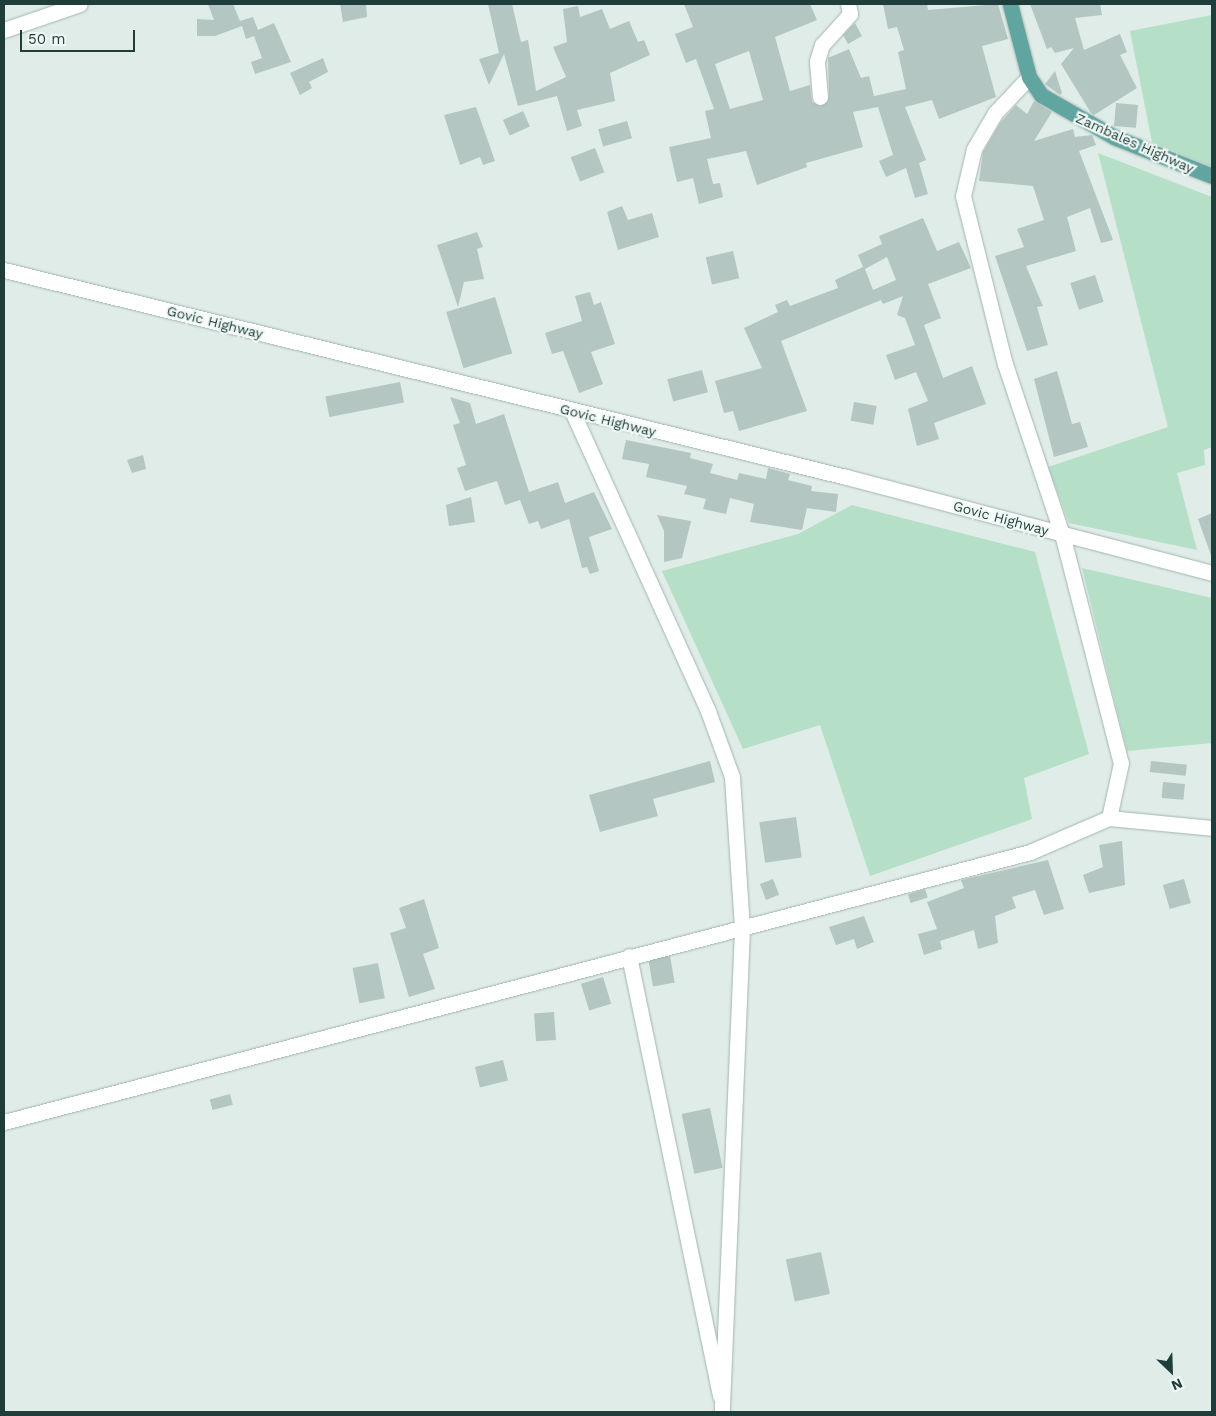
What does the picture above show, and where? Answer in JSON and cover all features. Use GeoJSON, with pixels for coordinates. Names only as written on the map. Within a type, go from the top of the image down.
{"type":"FeatureCollection","features":[{"type":"Feature","properties":{"kind":"main road","name":"Zambales Highway"},"geometry":{"type":"LineString","coordinates":[[1010,4],[1029,77],[1041,95],[1068,113],[1212,176]]}},
{"type":"Feature","properties":{"kind":"street"},"geometry":{"type":"LineString","coordinates":[[4,30],[80,4]]}},
{"type":"Feature","properties":{"kind":"street"},"geometry":{"type":"LineString","coordinates":[[820,97],[817,61],[822,45],[850,14],[848,4]]}},
{"type":"Feature","properties":{"kind":"street"},"geometry":{"type":"LineString","coordinates":[[1029,77],[995,113],[974,149],[963,196],[1005,364],[1062,534],[1121,763],[1109,818]]}},
{"type":"Feature","properties":{"kind":"street","name":"Govic Highway"},"geometry":{"type":"LineString","coordinates":[[4,270],[1212,573]]}},
{"type":"Feature","properties":{"kind":"street"},"geometry":{"type":"LineString","coordinates":[[572,411],[708,711],[732,777],[742,929],[722,1410]]}},
{"type":"Feature","properties":{"kind":"street"},"geometry":{"type":"LineString","coordinates":[[4,1122],[1030,852],[1109,818],[1212,828]]}},
{"type":"Feature","properties":{"kind":"street"},"geometry":{"type":"LineString","coordinates":[[629,956],[722,1410]]}},
{"type":"Feature","properties":{"kind":"green space"},"geometry":{"type":"Polygon","coordinates":[[[1212,15],[1212,167],[1152,142],[1130,31],[1212,15]]]}},
{"type":"Feature","properties":{"kind":"green space"},"geometry":{"type":"Polygon","coordinates":[[[1098,153],[1212,197],[1212,447],[1204,450],[1205,465],[1177,473],[1197,550],[1069,523],[1048,467],[1168,427],[1098,153]]]}},
{"type":"Feature","properties":{"kind":"green space"},"geometry":{"type":"Polygon","coordinates":[[[852,505],[1035,552],[1089,754],[1024,778],[1032,819],[870,876],[820,725],[743,749],[662,571],[798,534],[852,505]]]}},
{"type":"Feature","properties":{"kind":"green space"},"geometry":{"type":"Polygon","coordinates":[[[1082,568],[1212,598],[1212,743],[1127,751],[1082,568]]]}},
{"type":"Feature","properties":{"kind":"building"},"geometry":{"type":"Polygon","coordinates":[[[208,4],[233,4],[240,21],[253,17],[258,30],[274,23],[291,62],[255,74],[251,62],[262,58],[254,36],[246,39],[242,26],[215,36],[197,36],[197,19],[214,20],[208,4]]]}},
{"type":"Feature","properties":{"kind":"building"},"geometry":{"type":"Polygon","coordinates":[[[340,4],[366,4],[367,17],[343,22],[340,4]]]}},
{"type":"Feature","properties":{"kind":"building"},"geometry":{"type":"Polygon","coordinates":[[[488,4],[512,4],[521,42],[528,40],[536,91],[566,77],[553,47],[567,42],[563,9],[578,6],[580,17],[602,9],[610,29],[629,21],[638,42],[644,40],[650,55],[610,73],[615,101],[577,110],[582,126],[567,131],[557,96],[518,106],[504,54],[489,85],[479,59],[499,53],[488,4]]]}},
{"type":"Feature","properties":{"kind":"building"},"geometry":{"type":"Polygon","coordinates":[[[684,4],[810,4],[817,20],[775,37],[790,91],[810,85],[812,102],[820,106],[829,97],[828,58],[849,49],[861,78],[869,76],[874,96],[906,89],[898,52],[904,50],[897,27],[888,29],[883,4],[927,4],[928,10],[998,4],[1008,39],[982,46],[996,97],[939,119],[932,100],[905,107],[926,160],[919,163],[928,194],[915,198],[906,168],[886,177],[879,161],[893,155],[878,107],[853,112],[863,147],[806,163],[807,167],[757,185],[746,151],[707,159],[713,184],[720,183],[723,197],[699,204],[693,178],[677,182],[669,147],[711,138],[705,111],[714,109],[696,59],[686,63],[675,34],[693,27],[684,4]],[[749,51],[715,64],[730,109],[763,100],[749,51]]]}},
{"type":"Feature","properties":{"kind":"building"},"geometry":{"type":"Polygon","coordinates":[[[1030,4],[1100,4],[1102,15],[1075,18],[1084,50],[1120,34],[1127,52],[1120,55],[1137,88],[1094,115],[1091,113],[1061,64],[1074,48],[1055,53],[1051,47],[1047,49],[1030,4]]]}},
{"type":"Feature","properties":{"kind":"building"},"geometry":{"type":"Polygon","coordinates":[[[855,23],[862,36],[848,44],[843,35],[855,23]]]}},
{"type":"Feature","properties":{"kind":"building"},"geometry":{"type":"Polygon","coordinates":[[[323,58],[328,72],[309,82],[312,88],[300,95],[290,73],[323,58]]]}},
{"type":"Feature","properties":{"kind":"building"},"geometry":{"type":"Polygon","coordinates":[[[1055,71],[1062,93],[1060,95],[1045,84],[1055,71]]]}},
{"type":"Feature","properties":{"kind":"building"},"geometry":{"type":"Polygon","coordinates":[[[1034,101],[1052,112],[1034,141],[1073,129],[1075,137],[1092,135],[1096,145],[1079,151],[1113,240],[1101,243],[1090,208],[1067,217],[1076,251],[1026,266],[1043,306],[1037,307],[1048,345],[1027,351],[995,256],[1024,247],[1017,229],[1044,220],[1033,186],[979,181],[983,152],[1000,123],[1016,105],[1027,114],[1034,101]]]}},
{"type":"Feature","properties":{"kind":"building"},"geometry":{"type":"Polygon","coordinates":[[[1116,103],[1138,105],[1136,128],[1114,126],[1116,103]]]}},
{"type":"Feature","properties":{"kind":"building"},"geometry":{"type":"Polygon","coordinates":[[[476,107],[495,161],[483,165],[480,157],[460,165],[444,115],[476,107]]]}},
{"type":"Feature","properties":{"kind":"building"},"geometry":{"type":"Polygon","coordinates":[[[523,111],[530,127],[510,135],[503,120],[523,111]]]}},
{"type":"Feature","properties":{"kind":"building"},"geometry":{"type":"Polygon","coordinates":[[[627,121],[632,138],[603,147],[598,129],[627,121]]]}},
{"type":"Feature","properties":{"kind":"building"},"geometry":{"type":"Polygon","coordinates":[[[595,148],[604,172],[580,182],[571,157],[595,148]]]}},
{"type":"Feature","properties":{"kind":"building"},"geometry":{"type":"Polygon","coordinates":[[[622,206],[628,220],[652,213],[659,237],[618,250],[607,212],[622,206]]]}},
{"type":"Feature","properties":{"kind":"building"},"geometry":{"type":"Polygon","coordinates":[[[923,218],[937,251],[959,242],[971,268],[928,284],[941,318],[924,325],[943,378],[972,366],[986,404],[934,423],[939,439],[917,446],[908,409],[928,401],[916,372],[895,380],[886,355],[915,345],[905,318],[897,315],[903,296],[883,304],[881,300],[781,341],[807,411],[739,431],[733,411],[724,413],[715,381],[762,368],[744,328],[778,312],[775,305],[787,300],[790,306],[838,288],[835,280],[863,267],[858,255],[882,244],[879,236],[923,218]],[[887,257],[865,269],[873,290],[896,280],[887,257]]]}},
{"type":"Feature","properties":{"kind":"building"},"geometry":{"type":"Polygon","coordinates":[[[477,232],[483,247],[477,249],[484,279],[464,282],[458,307],[437,245],[477,232]]]}},
{"type":"Feature","properties":{"kind":"building"},"geometry":{"type":"Polygon","coordinates":[[[733,251],[739,278],[712,285],[706,257],[733,251]]]}},
{"type":"Feature","properties":{"kind":"building"},"geometry":{"type":"Polygon","coordinates":[[[1095,275],[1104,302],[1079,310],[1070,283],[1095,275]]]}},
{"type":"Feature","properties":{"kind":"building"},"geometry":{"type":"Polygon","coordinates":[[[590,292],[594,305],[601,302],[615,344],[591,352],[603,384],[579,393],[563,351],[552,354],[545,333],[582,321],[575,296],[590,292]]]}},
{"type":"Feature","properties":{"kind":"building"},"geometry":{"type":"Polygon","coordinates":[[[495,297],[512,353],[463,368],[446,312],[495,297]]]}},
{"type":"Feature","properties":{"kind":"building"},"geometry":{"type":"Polygon","coordinates":[[[702,370],[708,392],[673,402],[667,379],[702,370]]]}},
{"type":"Feature","properties":{"kind":"building"},"geometry":{"type":"Polygon","coordinates":[[[1057,371],[1072,424],[1080,422],[1088,447],[1054,457],[1034,379],[1057,371]]]}},
{"type":"Feature","properties":{"kind":"building"},"geometry":{"type":"Polygon","coordinates":[[[400,382],[404,403],[329,417],[325,397],[400,382]]]}},
{"type":"Feature","properties":{"kind":"building"},"geometry":{"type":"Polygon","coordinates":[[[450,397],[470,403],[476,424],[504,414],[529,492],[558,482],[565,503],[594,492],[612,529],[589,537],[599,571],[590,574],[587,567],[582,568],[569,519],[541,529],[538,521],[529,524],[520,500],[505,505],[497,481],[465,491],[457,468],[466,465],[453,425],[460,423],[450,397]]]}},
{"type":"Feature","properties":{"kind":"building"},"geometry":{"type":"Polygon","coordinates":[[[854,402],[877,406],[873,425],[851,421],[854,402]]]}},
{"type":"Feature","properties":{"kind":"building"},"geometry":{"type":"Polygon","coordinates":[[[626,440],[691,453],[690,458],[713,464],[710,473],[737,480],[739,473],[766,479],[768,468],[790,474],[788,480],[812,486],[811,491],[838,494],[836,512],[807,508],[802,530],[750,522],[754,504],[730,498],[726,514],[703,509],[706,499],[684,494],[687,486],[646,477],[649,464],[622,459],[626,440]]]}},
{"type":"Feature","properties":{"kind":"building"},"geometry":{"type":"Polygon","coordinates":[[[143,455],[146,469],[132,473],[127,460],[143,455]]]}},
{"type":"Feature","properties":{"kind":"building"},"geometry":{"type":"Polygon","coordinates":[[[471,497],[475,522],[449,526],[446,505],[471,497]]]}},
{"type":"Feature","properties":{"kind":"building"},"geometry":{"type":"Polygon","coordinates":[[[1212,513],[1212,555],[1211,555],[1198,519],[1212,513]]]}},
{"type":"Feature","properties":{"kind":"building"},"geometry":{"type":"Polygon","coordinates":[[[657,515],[691,521],[682,558],[664,562],[664,531],[657,515]]]}},
{"type":"Feature","properties":{"kind":"building"},"geometry":{"type":"Polygon","coordinates":[[[710,761],[715,782],[653,799],[658,816],[600,832],[589,795],[710,761]]]}},
{"type":"Feature","properties":{"kind":"building"},"geometry":{"type":"Polygon","coordinates":[[[1151,761],[1187,765],[1186,776],[1150,772],[1151,761]]]}},
{"type":"Feature","properties":{"kind":"building"},"geometry":{"type":"Polygon","coordinates":[[[1163,782],[1185,784],[1184,800],[1162,798],[1163,782]]]}},
{"type":"Feature","properties":{"kind":"building"},"geometry":{"type":"Polygon","coordinates":[[[796,817],[802,858],[765,863],[759,822],[796,817]]]}},
{"type":"Feature","properties":{"kind":"building"},"geometry":{"type":"Polygon","coordinates":[[[1122,841],[1125,885],[1089,893],[1083,875],[1103,867],[1099,845],[1122,841]]]}},
{"type":"Feature","properties":{"kind":"building"},"geometry":{"type":"Polygon","coordinates":[[[1048,860],[1064,909],[1044,915],[1035,890],[1012,897],[1016,908],[995,916],[998,943],[978,949],[974,930],[940,941],[942,949],[924,955],[918,934],[937,929],[927,902],[964,888],[961,880],[1048,860]]]}},
{"type":"Feature","properties":{"kind":"building"},"geometry":{"type":"Polygon","coordinates":[[[773,879],[779,895],[766,900],[760,884],[773,879]]]}},
{"type":"Feature","properties":{"kind":"building"},"geometry":{"type":"Polygon","coordinates":[[[1184,879],[1191,903],[1170,909],[1163,885],[1184,879]]]}},
{"type":"Feature","properties":{"kind":"building"},"geometry":{"type":"Polygon","coordinates":[[[925,889],[928,898],[911,903],[908,895],[925,889]]]}},
{"type":"Feature","properties":{"kind":"building"},"geometry":{"type":"Polygon","coordinates":[[[424,899],[439,948],[423,954],[435,989],[409,997],[390,933],[406,928],[399,908],[424,899]]]}},
{"type":"Feature","properties":{"kind":"building"},"geometry":{"type":"Polygon","coordinates":[[[864,916],[874,942],[857,949],[854,939],[836,945],[829,927],[864,916]]]}},
{"type":"Feature","properties":{"kind":"building"},"geometry":{"type":"Polygon","coordinates":[[[670,956],[675,983],[653,986],[648,960],[670,956]]]}},
{"type":"Feature","properties":{"kind":"building"},"geometry":{"type":"Polygon","coordinates":[[[378,963],[385,998],[359,1003],[352,968],[378,963]]]}},
{"type":"Feature","properties":{"kind":"building"},"geometry":{"type":"Polygon","coordinates":[[[603,977],[611,1004],[589,1011],[581,984],[603,977]]]}},
{"type":"Feature","properties":{"kind":"building"},"geometry":{"type":"Polygon","coordinates":[[[554,1012],[556,1040],[536,1041],[534,1013],[554,1012]]]}},
{"type":"Feature","properties":{"kind":"building"},"geometry":{"type":"Polygon","coordinates":[[[503,1060],[508,1080],[480,1087],[475,1067],[503,1060]]]}},
{"type":"Feature","properties":{"kind":"building"},"geometry":{"type":"Polygon","coordinates":[[[230,1094],[233,1105],[213,1110],[210,1099],[230,1094]]]}},
{"type":"Feature","properties":{"kind":"building"},"geometry":{"type":"Polygon","coordinates":[[[710,1108],[723,1168],[694,1174],[682,1114],[710,1108]]]}},
{"type":"Feature","properties":{"kind":"building"},"geometry":{"type":"Polygon","coordinates":[[[821,1252],[830,1294],[795,1302],[786,1259],[821,1252]]]}}]}
